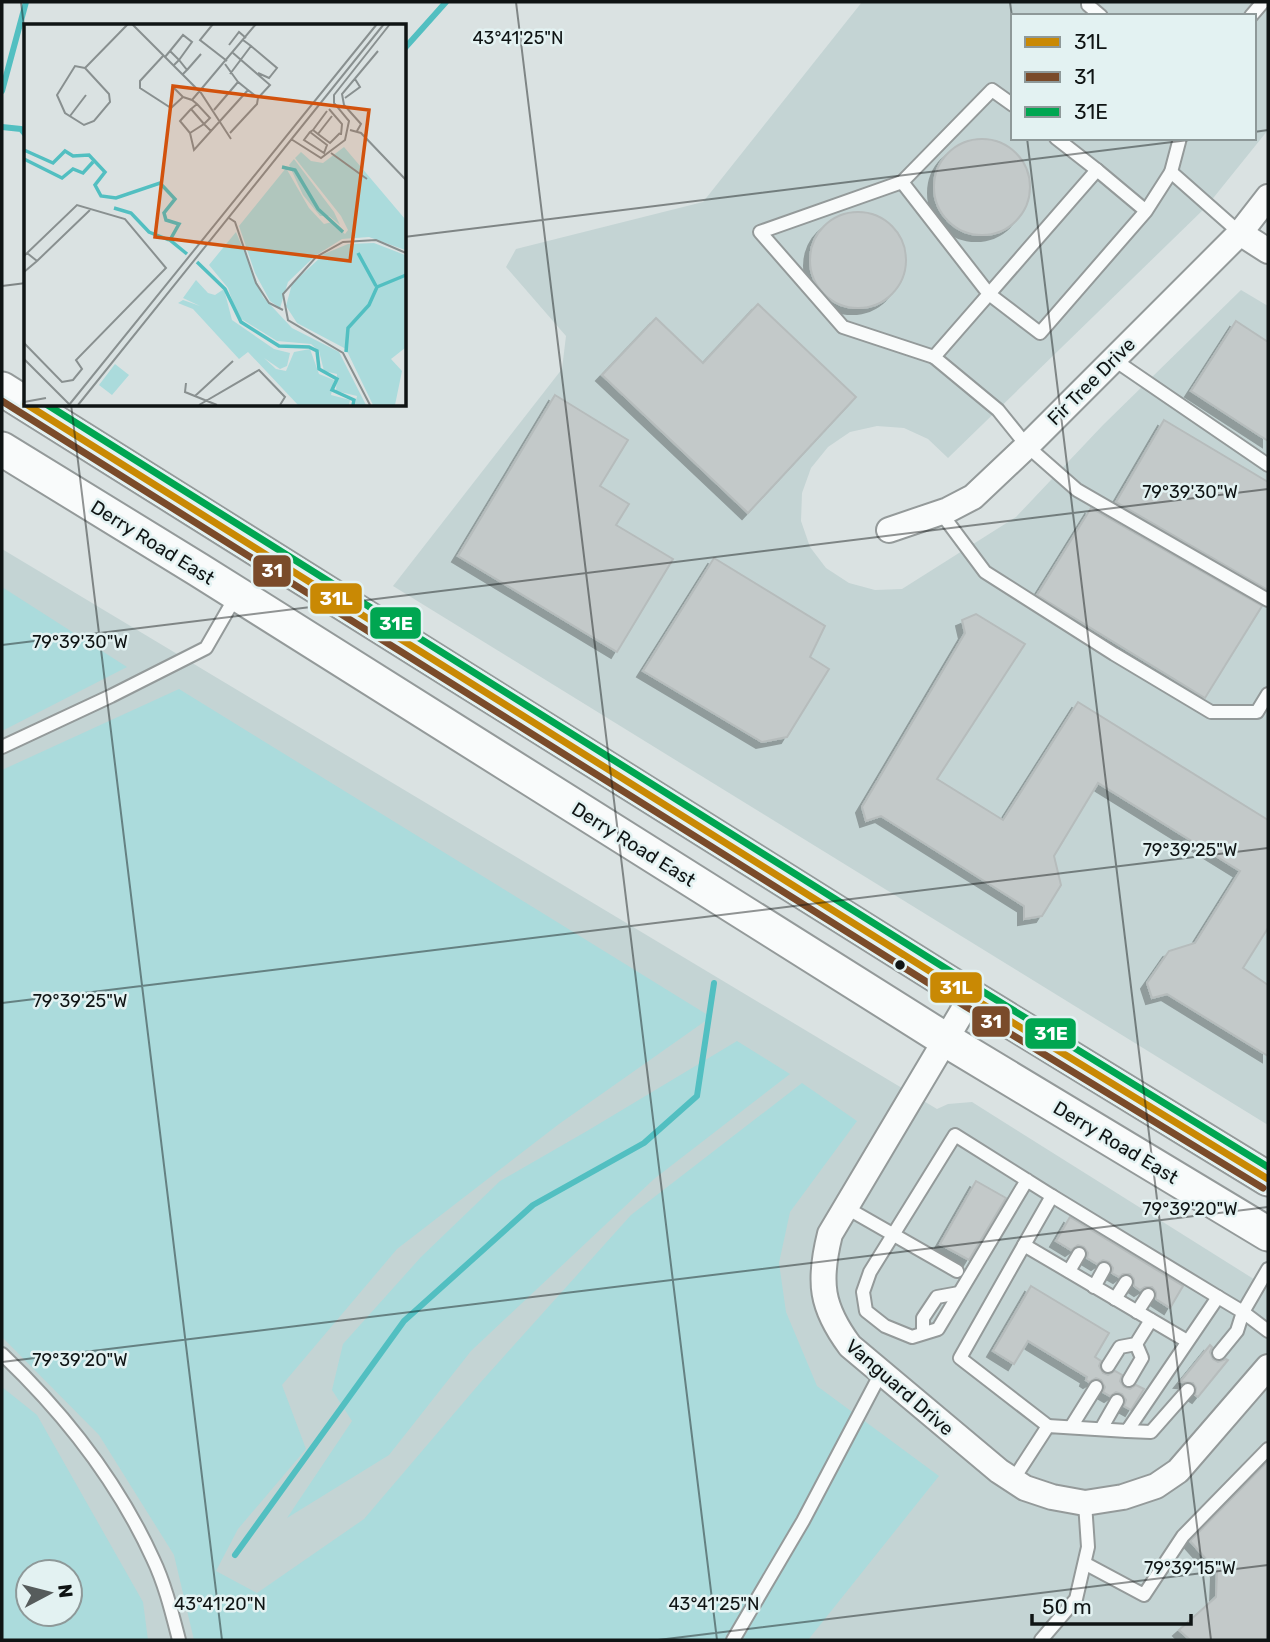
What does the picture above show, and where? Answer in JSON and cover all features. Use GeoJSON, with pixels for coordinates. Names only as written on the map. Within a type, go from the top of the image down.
{"type":"FeatureCollection","features":[{"type":"Feature","properties":{"kind":"main road"},"geometry":{"type":"LineString","coordinates":[[2,389],[24,403]]}},
{"type":"Feature","properties":{"kind":"main road"},"geometry":{"type":"LineString","coordinates":[[29,406],[971,997],[1268,1179]]}},
{"type":"Feature","properties":{"kind":"main road","name":"Derry Road East"},"geometry":{"type":"LineString","coordinates":[[2,449],[946,1040],[1268,1234]]}},
{"type":"Feature","properties":{"kind":"street","name":"Fir Tree Drive"},"geometry":{"type":"LineString","coordinates":[[890,530],[941,513],[973,497],[1240,233],[1268,197]]}},
{"type":"Feature","properties":{"kind":"street"},"geometry":{"type":"LineString","coordinates":[[1240,233],[1268,251]]}},
{"type":"Feature","properties":{"kind":"street","name":"Vanguard Drive"},"geometry":{"type":"LineString","coordinates":[[971,997],[830,1234],[823,1262],[824,1298],[834,1325],[850,1346],[999,1471],[1025,1488],[1052,1497],[1085,1503],[1123,1497],[1156,1486],[1178,1471],[1268,1367]]}},
{"type":"Feature","properties":{"kind":"lane"},"geometry":{"type":"LineString","coordinates":[[1011,104],[992,90],[902,182],[760,232],[843,327],[934,357],[998,410],[1027,446],[1077,490],[1268,600]]}},
{"type":"Feature","properties":{"kind":"lane"},"geometry":{"type":"LineString","coordinates":[[1059,140],[1146,211]]}},
{"type":"Feature","properties":{"kind":"lane"},"geometry":{"type":"LineString","coordinates":[[902,182],[989,294],[1040,333],[1146,211],[1171,172],[1179,140]]}},
{"type":"Feature","properties":{"kind":"lane"},"geometry":{"type":"LineString","coordinates":[[934,357],[1097,170]]}},
{"type":"Feature","properties":{"kind":"lane"},"geometry":{"type":"LineString","coordinates":[[1171,172],[1240,233]]}},
{"type":"Feature","properties":{"kind":"lane"},"geometry":{"type":"LineString","coordinates":[[1113,359],[1268,465]]}},
{"type":"Feature","properties":{"kind":"lane"},"geometry":{"type":"LineString","coordinates":[[941,513],[985,572],[1211,712],[1257,712],[1268,720]]}},
{"type":"Feature","properties":{"kind":"lane"},"geometry":{"type":"LineString","coordinates":[[2,747],[206,648],[237,594]]}},
{"type":"Feature","properties":{"kind":"lane"},"geometry":{"type":"LineString","coordinates":[[1257,712],[1268,694]]}},
{"type":"Feature","properties":{"kind":"lane"},"geometry":{"type":"LineString","coordinates":[[1027,1180],[938,1329],[912,1338],[885,1326],[866,1311],[863,1292],[870,1272],[955,1135],[1027,1180],[1052,1196],[1142,1255],[1243,1312],[1268,1331]]}},
{"type":"Feature","properties":{"kind":"lane"},"geometry":{"type":"LineString","coordinates":[[1052,1196],[960,1358],[1048,1426],[1151,1432],[1188,1390]]}},
{"type":"Feature","properties":{"kind":"lane"},"geometry":{"type":"LineString","coordinates":[[845,1207],[957,1271]]}},
{"type":"Feature","properties":{"kind":"lane"},"geometry":{"type":"LineString","coordinates":[[1024,1245],[1187,1341]]}},
{"type":"Feature","properties":{"kind":"lane"},"geometry":{"type":"LineString","coordinates":[[1069,1271],[1079,1254]]}},
{"type":"Feature","properties":{"kind":"lane"},"geometry":{"type":"LineString","coordinates":[[1094,1287],[1104,1269]]}},
{"type":"Feature","properties":{"kind":"lane"},"geometry":{"type":"LineString","coordinates":[[1219,1353],[1237,1331],[1243,1312],[1268,1269]]}},
{"type":"Feature","properties":{"kind":"lane"},"geometry":{"type":"LineString","coordinates":[[1115,1299],[1126,1282]]}},
{"type":"Feature","properties":{"kind":"lane"},"geometry":{"type":"LineString","coordinates":[[1138,1312],[1148,1295]]}},
{"type":"Feature","properties":{"kind":"lane"},"geometry":{"type":"LineString","coordinates":[[1127,1431],[1218,1297]]}},
{"type":"Feature","properties":{"kind":"lane"},"geometry":{"type":"LineString","coordinates":[[1108,1366],[1120,1346],[1136,1343],[1151,1320]]}},
{"type":"Feature","properties":{"kind":"lane"},"geometry":{"type":"LineString","coordinates":[[1129,1380],[1142,1358],[1136,1343]]}},
{"type":"Feature","properties":{"kind":"lane"},"geometry":{"type":"LineString","coordinates":[[2,1354],[46,1396],[90,1451],[124,1504],[154,1560],[179,1640]]}},
{"type":"Feature","properties":{"kind":"lane"},"geometry":{"type":"LineString","coordinates":[[733,1640],[803,1521],[881,1373]]}},
{"type":"Feature","properties":{"kind":"lane"},"geometry":{"type":"LineString","coordinates":[[1071,1427],[1096,1387]]}},
{"type":"Feature","properties":{"kind":"lane"},"geometry":{"type":"LineString","coordinates":[[1101,1429],[1117,1401]]}},
{"type":"Feature","properties":{"kind":"lane"},"geometry":{"type":"LineString","coordinates":[[1013,1480],[1048,1426]]}},
{"type":"Feature","properties":{"kind":"lane"},"geometry":{"type":"LineString","coordinates":[[1086,1564],[1144,1595],[1183,1536],[1268,1449]]}},
{"type":"Feature","properties":{"kind":"lane"},"geometry":{"type":"LineString","coordinates":[[1041,1640],[1076,1599],[1088,1547],[1085,1503]]}},
{"type":"Feature","properties":{"kind":"shaded area"},"geometry":{"type":"Polygon","coordinates":[[[862,2],[1268,2],[1268,130],[1206,207],[948,458],[928,439],[904,428],[877,426],[850,432],[828,447],[811,468],[802,493],[801,521],[810,547],[826,568],[849,583],[875,590],[902,589],[1016,517],[1103,425],[1241,290],[1268,306],[1268,1125],[393,586],[562,369],[566,336],[506,267],[516,249],[703,202],[862,2]]]}},
{"type":"Feature","properties":{"kind":"shaded area"},"geometry":{"type":"Polygon","coordinates":[[[2,549],[937,1109],[948,1104],[972,1102],[1268,1288],[1268,1640],[2,1640],[2,549]]]}},
{"type":"Feature","properties":{"kind":"shaded area"},"geometry":{"type":"Polygon","coordinates":[[[2,587],[127,667],[2,731],[2,587]]]}},
{"type":"Feature","properties":{"kind":"shaded area"},"geometry":{"type":"Polygon","coordinates":[[[179,689],[711,1017],[559,1124],[397,1249],[282,1385],[306,1449],[238,1529],[216,1571],[257,1593],[364,1519],[480,1383],[631,1215],[802,1083],[857,1121],[790,1212],[779,1263],[786,1312],[817,1386],[939,1476],[808,1640],[194,1640],[174,1555],[99,1435],[2,1337],[2,770],[179,689]]]}},
{"type":"Feature","properties":{"kind":"shaded area"},"geometry":{"type":"Polygon","coordinates":[[[737,1041],[790,1074],[654,1179],[471,1351],[389,1455],[287,1518],[352,1421],[332,1390],[343,1344],[421,1257],[500,1181],[737,1041]]]}},
{"type":"Feature","properties":{"kind":"shaded area"},"geometry":{"type":"Polygon","coordinates":[[[2,1387],[37,1415],[143,1602],[148,1640],[2,1640],[2,1387]]]}},
{"type":"Feature","properties":{"kind":"building"},"geometry":{"type":"Polygon","coordinates":[[[982,139],[1000,143],[1016,153],[1026,169],[1030,187],[1026,205],[1016,221],[1000,231],[982,235],[964,231],[948,221],[938,205],[934,187],[938,169],[948,153],[964,143],[982,139]]]}},
{"type":"Feature","properties":{"kind":"building"},"geometry":{"type":"Polygon","coordinates":[[[858,212],[876,216],[892,226],[902,242],[906,260],[902,278],[892,294],[876,304],[858,308],[840,304],[824,294],[814,278],[810,260],[814,242],[824,226],[840,216],[858,212]]]}},
{"type":"Feature","properties":{"kind":"building"},"geometry":{"type":"Polygon","coordinates":[[[758,304],[856,397],[748,513],[602,375],[656,318],[703,363],[758,304]]]}},
{"type":"Feature","properties":{"kind":"building"},"geometry":{"type":"Polygon","coordinates":[[[1236,321],[1268,342],[1268,441],[1191,391],[1236,321]]]}},
{"type":"Feature","properties":{"kind":"building"},"geometry":{"type":"Polygon","coordinates":[[[555,395],[628,440],[600,486],[629,504],[616,525],[673,559],[617,652],[458,556],[555,395]]]}},
{"type":"Feature","properties":{"kind":"building"},"geometry":{"type":"Polygon","coordinates":[[[1164,420],[1268,482],[1268,590],[1116,502],[1164,420]]]}},
{"type":"Feature","properties":{"kind":"building"},"geometry":{"type":"Polygon","coordinates":[[[1091,508],[1262,606],[1205,698],[1037,595],[1091,508]]]}},
{"type":"Feature","properties":{"kind":"building"},"geometry":{"type":"Polygon","coordinates":[[[714,558],[825,626],[810,657],[829,669],[787,737],[762,742],[643,671],[714,558]]]}},
{"type":"Feature","properties":{"kind":"building"},"geometry":{"type":"Polygon","coordinates":[[[976,614],[1025,644],[937,779],[1003,820],[1078,702],[1268,820],[1268,928],[1243,968],[1268,985],[1268,1056],[1167,994],[1152,998],[1147,983],[1169,951],[1195,943],[1240,871],[1098,783],[1054,856],[1061,885],[1042,916],[1024,919],[1024,906],[881,816],[866,821],[862,807],[965,633],[962,620],[976,614]]]}},
{"type":"Feature","properties":{"kind":"building"},"geometry":{"type":"Polygon","coordinates":[[[976,1181],[1006,1198],[969,1260],[940,1244],[976,1181]]]}},
{"type":"Feature","properties":{"kind":"building"},"geometry":{"type":"Polygon","coordinates":[[[1070,1217],[1183,1286],[1170,1308],[1156,1299],[1156,1292],[1152,1287],[1140,1290],[1134,1286],[1134,1279],[1130,1274],[1119,1277],[1112,1273],[1113,1268],[1109,1262],[1103,1260],[1097,1264],[1087,1258],[1088,1253],[1084,1247],[1078,1245],[1071,1250],[1056,1241],[1070,1217]]]}},
{"type":"Feature","properties":{"kind":"building"},"geometry":{"type":"Polygon","coordinates":[[[1031,1286],[1109,1333],[1095,1357],[1101,1361],[1099,1366],[1103,1373],[1108,1375],[1115,1371],[1122,1375],[1120,1381],[1124,1387],[1130,1389],[1136,1385],[1144,1389],[1131,1410],[1124,1406],[1126,1400],[1122,1394],[1116,1392],[1110,1396],[1103,1392],[1105,1387],[1101,1380],[1096,1378],[1089,1382],[1087,1377],[1028,1341],[1014,1364],[993,1351],[1031,1286]]]}},
{"type":"Feature","properties":{"kind":"building"},"geometry":{"type":"Polygon","coordinates":[[[1210,1345],[1213,1359],[1218,1362],[1228,1360],[1198,1397],[1195,1395],[1196,1388],[1193,1383],[1180,1382],[1210,1345]]]}},
{"type":"Feature","properties":{"kind":"building"},"geometry":{"type":"Polygon","coordinates":[[[1268,1461],[1268,1640],[1190,1640],[1179,1630],[1216,1597],[1217,1571],[1190,1541],[1268,1461]]]}},
{"type":"Feature","properties":{"kind":"waterway"},"geometry":{"type":"LineString","coordinates":[[2,91],[26,2]]}},
{"type":"Feature","properties":{"kind":"waterway"},"geometry":{"type":"LineString","coordinates":[[406,47],[446,2]]}},
{"type":"Feature","properties":{"kind":"waterway"},"geometry":{"type":"LineString","coordinates":[[2,127],[21,129],[24,133]]}},
{"type":"Feature","properties":{"kind":"waterway"},"geometry":{"type":"LineString","coordinates":[[235,1555],[404,1321],[533,1205],[644,1143],[697,1096],[714,983]]}},
{"type":"Feature","properties":{"kind":"transit line","name":"31"},"geometry":{"type":"LineString","coordinates":[[2,401],[965,1006],[1263,1188]]}},
{"type":"Feature","properties":{"kind":"transit line","name":"31L"},"geometry":{"type":"LineString","coordinates":[[29,406],[971,997],[1268,1179]]}},
{"type":"Feature","properties":{"kind":"transit line","name":"31E"},"geometry":{"type":"LineString","coordinates":[[49,406],[977,988],[1268,1167]]}}]}
